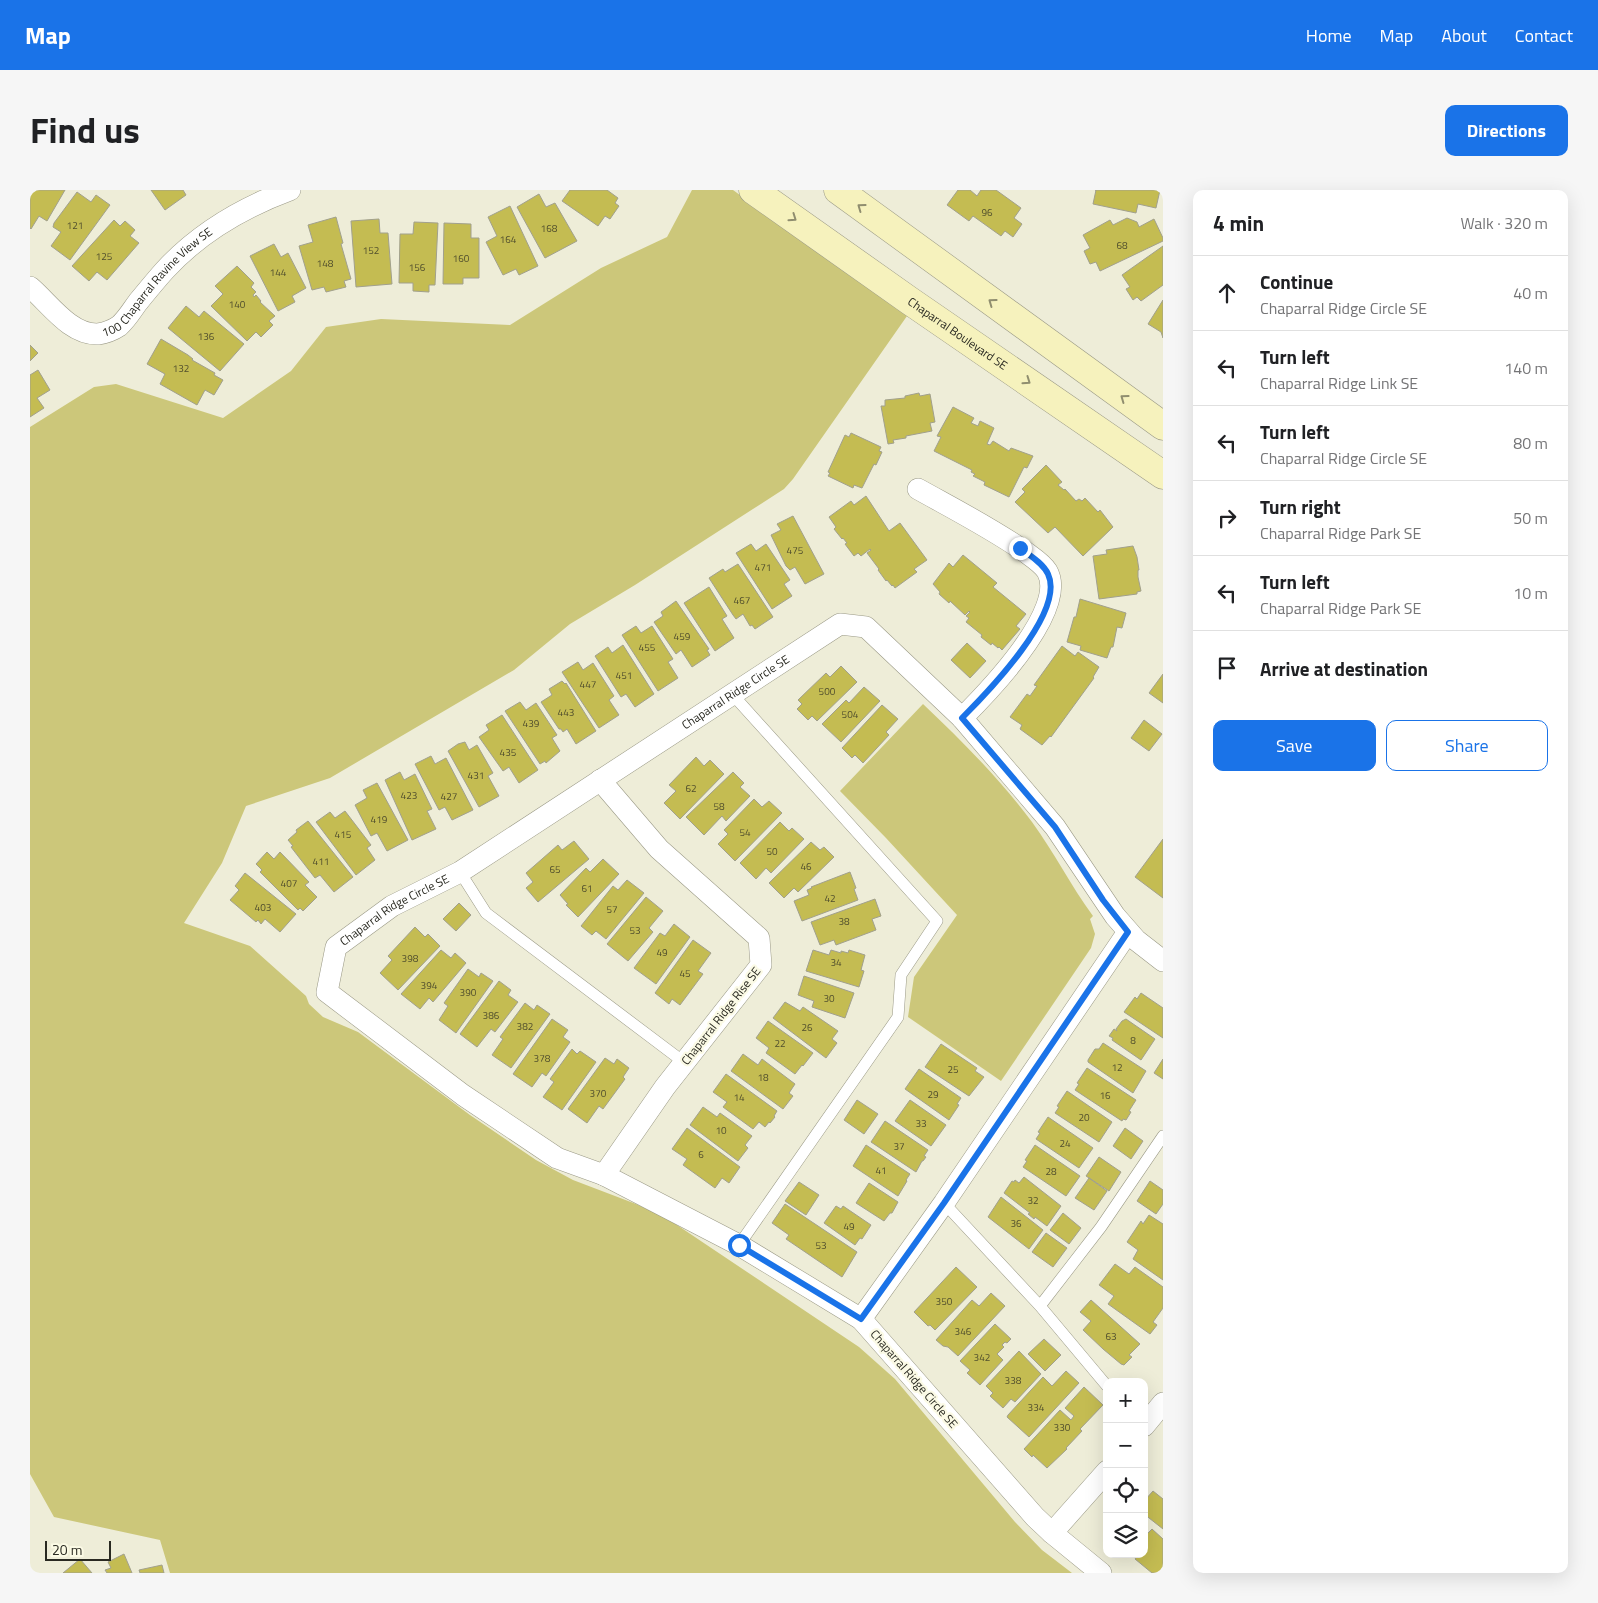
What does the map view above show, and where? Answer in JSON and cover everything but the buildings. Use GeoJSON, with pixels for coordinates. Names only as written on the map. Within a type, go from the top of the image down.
{"type":"FeatureCollection","features":[{"type":"Feature","properties":{"kind":"main road","name":"Chaparral Boulevard SE"},"geometry":{"type":"LineString","coordinates":[[753,190],[910,301],[1163,475]]}},
{"type":"Feature","properties":{"kind":"main road"},"geometry":{"type":"LineString","coordinates":[[838,190],[1163,426]]}},
{"type":"Feature","properties":{"kind":"street","name":"100 Chaparral Ravine View SE"},"geometry":{"type":"LineString","coordinates":[[30,287],[75,327],[98,334],[111,331],[120,325],[167,268],[197,241],[239,213],[290,190]]}},
{"type":"Feature","properties":{"kind":"street"},"geometry":{"type":"LineString","coordinates":[[918,489],[1020,548],[1042,565],[1050,578],[1048,603],[1035,631],[1006,670],[962,718]]}},
{"type":"Feature","properties":{"kind":"street","name":"Chaparral Ridge Circle SE"},"geometry":{"type":"LineString","coordinates":[[1101,1573],[1052,1533],[1011,1490],[861,1319],[739,1245],[604,1174],[557,1158],[463,1095],[327,992],[336,947],[392,906],[460,872],[840,624],[866,627],[962,718],[1055,827],[1103,900],[1128,932],[1163,961]]}},
{"type":"Feature","properties":{"kind":"street","name":"Chaparral Ridge Rise SE"},"geometry":{"type":"LineString","coordinates":[[600,780],[658,849],[759,938],[761,965],[665,1087],[604,1174]]}},
{"type":"Feature","properties":{"kind":"street"},"geometry":{"type":"LineString","coordinates":[[861,1319],[944,1203],[1128,932]]}},
{"type":"Feature","properties":{"kind":"street"},"geometry":{"type":"LineString","coordinates":[[1146,1423],[1163,1403]]}},
{"type":"Feature","properties":{"kind":"street"},"geometry":{"type":"LineString","coordinates":[[1052,1533],[1103,1476]]}},
{"type":"Feature","properties":{"kind":"lane"},"geometry":{"type":"LineString","coordinates":[[733,695],[937,921],[901,975],[898,1017],[739,1245]]}},
{"type":"Feature","properties":{"kind":"lane"},"geometry":{"type":"LineString","coordinates":[[460,872],[486,913],[685,1063]]}},
{"type":"Feature","properties":{"kind":"lane"},"geometry":{"type":"LineString","coordinates":[[1040,1306],[1105,1220],[1163,1136]]}},
{"type":"Feature","properties":{"kind":"lane"},"geometry":{"type":"LineString","coordinates":[[944,1203],[1040,1306],[1103,1381]]}},
{"type":"Feature","properties":{"kind":"shaded area"},"geometry":{"type":"Polygon","coordinates":[[[692,190],[733,190],[907,316],[793,479],[784,489],[635,585],[570,624],[514,670],[330,778],[246,806],[222,863],[184,923],[250,946],[306,996],[309,1004],[323,1017],[358,1032],[470,1115],[536,1160],[573,1180],[636,1204],[668,1219],[859,1347],[895,1379],[1015,1522],[1042,1550],[1072,1573],[170,1573],[160,1540],[54,1517],[30,1474],[30,427],[94,387],[116,384],[223,418],[291,371],[326,327],[381,319],[510,325],[601,268],[667,237],[692,190]]]}},
{"type":"Feature","properties":{"kind":"shaded area"},"geometry":{"type":"Polygon","coordinates":[[[923,704],[980,761],[1020,806],[1040,833],[1093,916],[1090,919],[1095,934],[1091,948],[1001,1081],[908,1017],[914,977],[957,915],[840,791],[923,704]]]}},
{"type":"Feature","properties":{"kind":"route"},"geometry":{"type":"LineString","coordinates":[[739,1245],[861,1319],[944,1203],[1128,932],[1103,900],[1055,827],[962,718],[995,684],[1017,657],[1035,631],[1048,603],[1050,584],[1048,573],[1042,565],[1020,548]]}}]}
